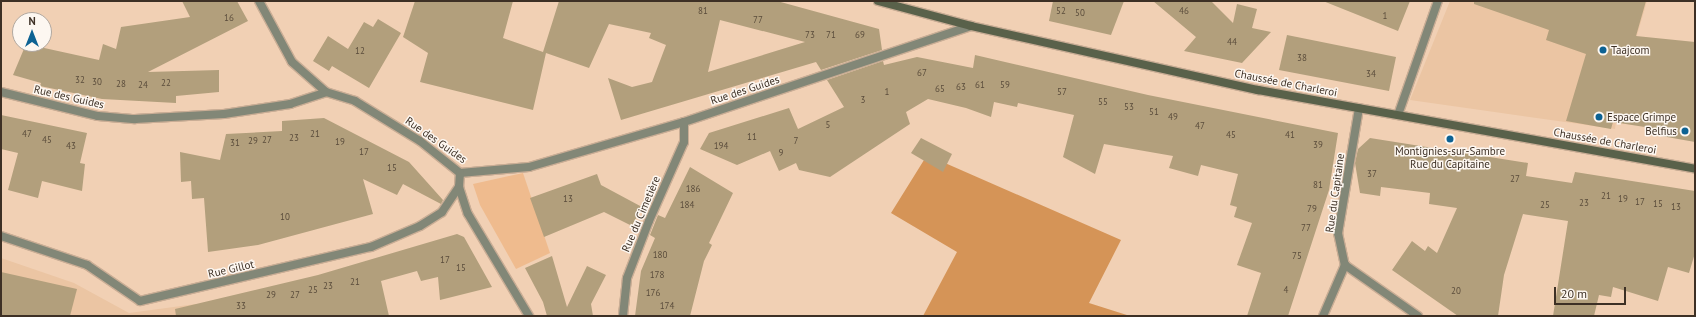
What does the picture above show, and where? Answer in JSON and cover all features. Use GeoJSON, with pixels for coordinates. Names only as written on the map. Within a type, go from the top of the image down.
{"type":"FeatureCollection","features":[{"type":"Feature","properties":{"kind":"main road","name":"Chaussée de Charleroi"},"geometry":{"type":"LineString","coordinates":[[878,1],[971,26],[1258,90],[1695,169]]}},
{"type":"Feature","properties":{"kind":"street"},"geometry":{"type":"LineString","coordinates":[[259,1],[292,62],[326,92]]}},
{"type":"Feature","properties":{"kind":"street"},"geometry":{"type":"LineString","coordinates":[[1398,115],[1438,1]]}},
{"type":"Feature","properties":{"kind":"street","name":"Rue des Guides"},"geometry":{"type":"LineString","coordinates":[[1,92],[98,116],[136,119],[224,114],[290,104],[326,92],[354,100],[420,141],[460,173],[529,167],[684,122],[971,26]]}},
{"type":"Feature","properties":{"kind":"street","name":"Rue du Capitaine"},"geometry":{"type":"LineString","coordinates":[[1344,265],[1338,233],[1359,108]]}},
{"type":"Feature","properties":{"kind":"street","name":"Rue du Cimetière"},"geometry":{"type":"LineString","coordinates":[[624,316],[627,278],[648,221],[684,142],[684,122]]}},
{"type":"Feature","properties":{"kind":"street"},"geometry":{"type":"LineString","coordinates":[[460,173],[459,187],[468,214],[529,316]]}},
{"type":"Feature","properties":{"kind":"street","name":"Rue Gillot"},"geometry":{"type":"LineString","coordinates":[[1,236],[87,265],[140,301],[371,247],[420,226],[442,212],[459,187]]}},
{"type":"Feature","properties":{"kind":"street"},"geometry":{"type":"LineString","coordinates":[[1323,316],[1344,265],[1418,316]]}},
{"type":"Feature","properties":{"kind":"shaded area"},"geometry":{"type":"Polygon","coordinates":[[[1450,1],[1647,1],[1619,97],[1615,129],[1410,100],[1450,1]]]}},
{"type":"Feature","properties":{"kind":"shaded area"},"geometry":{"type":"Polygon","coordinates":[[[924,160],[945,163],[1121,240],[1089,303],[1130,316],[923,316],[957,252],[891,213],[924,160]]]}},
{"type":"Feature","properties":{"kind":"shaded area"},"geometry":{"type":"Polygon","coordinates":[[[523,173],[550,253],[516,269],[480,205],[473,184],[523,173]]]}},
{"type":"Feature","properties":{"kind":"shaded area"},"geometry":{"type":"Polygon","coordinates":[[[1,258],[74,283],[129,313],[196,304],[199,316],[1,316],[1,258]]]}},
{"type":"Feature","properties":{"kind":"building"},"geometry":{"type":"Polygon","coordinates":[[[182,1],[237,1],[248,21],[148,72],[219,70],[219,92],[176,96],[176,103],[102,99],[40,86],[41,83],[13,75],[23,52],[52,52],[52,50],[99,60],[103,44],[116,49],[121,27],[190,17],[182,1]]]}},
{"type":"Feature","properties":{"kind":"building"},"geometry":{"type":"Polygon","coordinates":[[[415,1],[513,1],[503,38],[543,52],[559,1],[777,1],[879,29],[882,50],[821,70],[816,62],[621,120],[608,78],[632,87],[652,82],[666,45],[649,38],[651,33],[609,24],[589,68],[546,53],[533,110],[420,82],[428,53],[403,37],[415,1]],[[720,20],[708,72],[805,42],[720,20]]]}},
{"type":"Feature","properties":{"kind":"building"},"geometry":{"type":"Polygon","coordinates":[[[1053,1],[1124,1],[1111,35],[1049,21],[1053,1]]]}},
{"type":"Feature","properties":{"kind":"building"},"geometry":{"type":"Polygon","coordinates":[[[1153,1],[1211,1],[1233,23],[1237,4],[1257,9],[1252,28],[1271,32],[1242,63],[1184,51],[1196,37],[1153,1]]]}},
{"type":"Feature","properties":{"kind":"building"},"geometry":{"type":"Polygon","coordinates":[[[1323,1],[1410,1],[1398,31],[1323,1]]]}},
{"type":"Feature","properties":{"kind":"building"},"geometry":{"type":"Polygon","coordinates":[[[1474,1],[1646,1],[1636,36],[1695,42],[1695,142],[1650,134],[1651,128],[1613,122],[1611,129],[1566,121],[1586,54],[1546,40],[1549,30],[1474,4],[1474,1]]]}},
{"type":"Feature","properties":{"kind":"building"},"geometry":{"type":"Polygon","coordinates":[[[378,19],[401,33],[369,88],[332,66],[329,71],[313,61],[328,36],[348,49],[364,22],[373,27],[378,19]]]}},
{"type":"Feature","properties":{"kind":"building"},"geometry":{"type":"Polygon","coordinates":[[[1287,35],[1396,57],[1389,91],[1279,70],[1287,35]]]}},
{"type":"Feature","properties":{"kind":"building"},"geometry":{"type":"Polygon","coordinates":[[[975,55],[1148,95],[1338,133],[1329,190],[1288,316],[1247,316],[1261,273],[1237,265],[1252,223],[1234,217],[1237,207],[1230,205],[1238,174],[1201,165],[1198,176],[1169,168],[1173,156],[1104,144],[1095,174],[1063,157],[1074,115],[1018,103],[1017,107],[994,102],[991,117],[966,108],[928,99],[906,112],[910,124],[830,177],[799,170],[796,163],[779,171],[770,151],[737,165],[700,149],[709,133],[789,108],[798,129],[844,107],[827,80],[883,61],[884,65],[917,57],[973,68],[975,55]]]}},
{"type":"Feature","properties":{"kind":"building"},"geometry":{"type":"Polygon","coordinates":[[[1,115],[87,133],[80,163],[85,164],[82,191],[42,181],[38,198],[8,190],[18,153],[1,149],[1,115]]]}},
{"type":"Feature","properties":{"kind":"building"},"geometry":{"type":"Polygon","coordinates":[[[324,118],[409,162],[443,200],[441,204],[403,184],[397,195],[363,179],[373,214],[258,245],[208,252],[204,198],[192,199],[191,181],[181,182],[180,152],[220,160],[226,134],[282,131],[282,121],[324,118]]]}},
{"type":"Feature","properties":{"kind":"building"},"geometry":{"type":"Polygon","coordinates":[[[921,138],[952,154],[943,172],[911,153],[921,138]]]}},
{"type":"Feature","properties":{"kind":"building"},"geometry":{"type":"Polygon","coordinates":[[[1370,138],[1528,163],[1526,176],[1572,183],[1575,172],[1695,191],[1695,253],[1689,273],[1668,267],[1658,301],[1613,287],[1611,297],[1599,295],[1594,316],[1553,316],[1568,221],[1523,214],[1504,275],[1498,316],[1458,316],[1392,270],[1412,241],[1425,251],[1428,246],[1437,253],[1457,208],[1429,204],[1430,193],[1381,187],[1380,196],[1360,193],[1355,163],[1358,149],[1370,138]]]}},
{"type":"Feature","properties":{"kind":"building"},"geometry":{"type":"Polygon","coordinates":[[[690,167],[733,193],[709,243],[712,245],[704,261],[690,316],[635,316],[641,271],[655,238],[650,235],[658,215],[665,218],[690,167]]]}},
{"type":"Feature","properties":{"kind":"building"},"geometry":{"type":"Polygon","coordinates":[[[597,174],[601,185],[642,207],[632,226],[604,212],[544,237],[530,198],[597,174]]]}},
{"type":"Feature","properties":{"kind":"building"},"geometry":{"type":"Polygon","coordinates":[[[457,234],[464,237],[492,287],[440,300],[438,277],[421,281],[417,271],[381,281],[389,316],[176,316],[175,309],[318,275],[457,234]]]}},
{"type":"Feature","properties":{"kind":"building"},"geometry":{"type":"Polygon","coordinates":[[[552,256],[567,307],[587,266],[606,275],[591,304],[593,316],[547,316],[543,302],[525,268],[552,256]]]}},
{"type":"Feature","properties":{"kind":"building"},"geometry":{"type":"Polygon","coordinates":[[[1,272],[77,289],[70,316],[1,316],[1,272]]]}},
{"type":"Feature","properties":{"kind":"place","name":"Taajcom"},"geometry":{"type":"Point","coordinates":[1603,50]}},
{"type":"Feature","properties":{"kind":"place","name":"Espace Grimpe"},"geometry":{"type":"Point","coordinates":[1599,117]}},
{"type":"Feature","properties":{"kind":"place","name":"Belfius"},"geometry":{"type":"Point","coordinates":[1685,131]}},
{"type":"Feature","properties":{"kind":"place","name":"Montignies-sur-Sambre Rue du Capitaine"},"geometry":{"type":"Point","coordinates":[1450,139]}}]}
